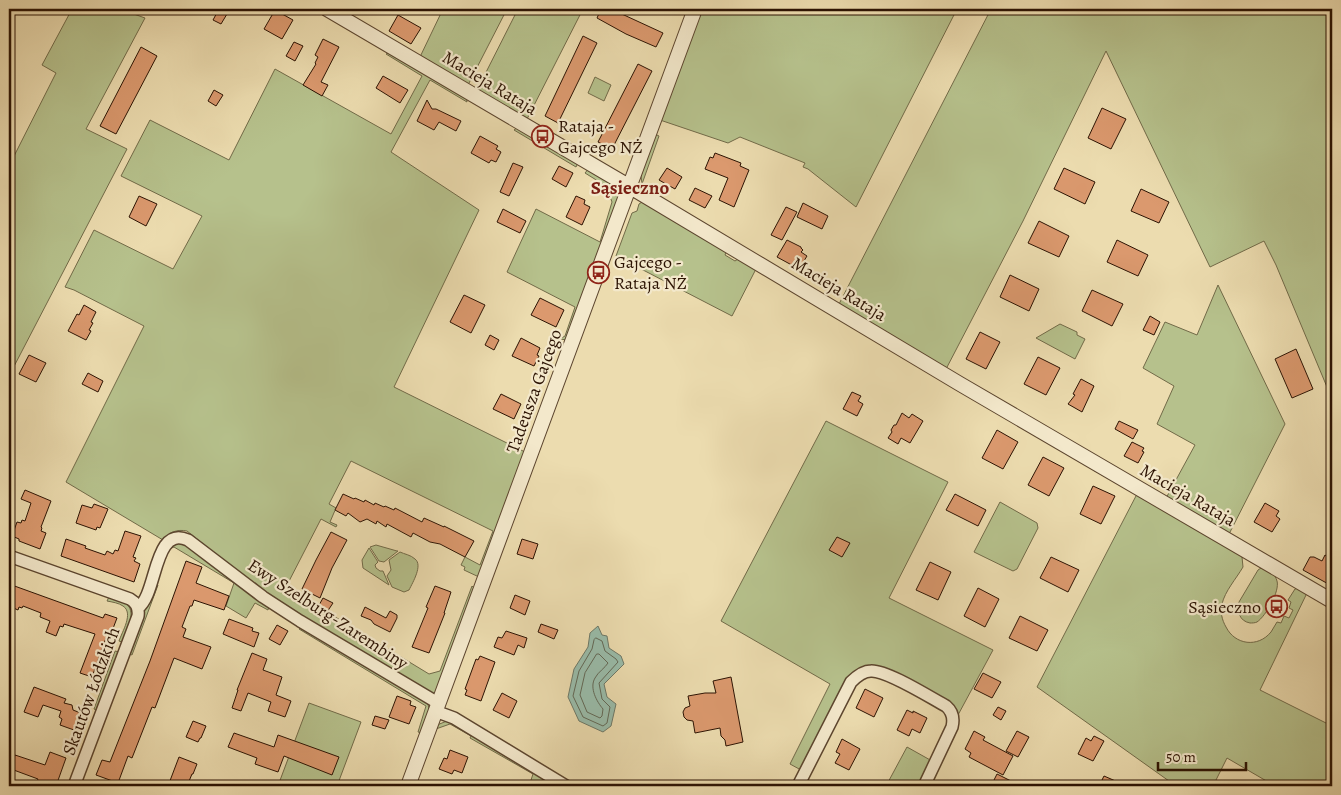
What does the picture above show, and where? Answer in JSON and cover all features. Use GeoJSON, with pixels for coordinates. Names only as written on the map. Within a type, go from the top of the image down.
{"type":"FeatureCollection","features":[{"type":"Feature","properties":{"kind":"street","name":"Macieja Rataja"},"geometry":{"type":"LineString","coordinates":[[327,9],[968,389],[1332,601]]}},
{"type":"Feature","properties":{"kind":"street","name":"Tadeusza Gajcego"},"geometry":{"type":"LineString","coordinates":[[408,786],[695,9]]}},
{"type":"Feature","properties":{"kind":"street","name":"Ewy Szelburg-Zarembiny"},"geometry":{"type":"LineString","coordinates":[[176,537],[188,540],[263,597],[300,621],[566,786]]}},
{"type":"Feature","properties":{"kind":"street","name":"Skautów Łódzkich"},"geometry":{"type":"LineString","coordinates":[[74,786],[138,616],[138,608],[144,601],[165,546],[170,539],[176,537]]}},
{"type":"Feature","properties":{"kind":"street"},"geometry":{"type":"LineString","coordinates":[[9,556],[130,599],[138,608]]}},
{"type":"Feature","properties":{"kind":"street"},"geometry":{"type":"LineString","coordinates":[[798,786],[851,682],[862,673],[872,671],[882,672],[895,678],[946,706],[952,712],[952,728],[926,782]]}},
{"type":"Feature","properties":{"kind":"green space"},"geometry":{"type":"Polygon","coordinates":[[[72,9],[120,9],[145,18],[86,129],[127,149],[9,376],[9,166],[56,73],[42,65],[72,9]]]}},
{"type":"Feature","properties":{"kind":"green space"},"geometry":{"type":"Polygon","coordinates":[[[443,9],[507,9],[468,85],[419,59],[443,9]]]}},
{"type":"Feature","properties":{"kind":"green space"},"geometry":{"type":"Polygon","coordinates":[[[518,9],[583,9],[526,121],[476,92],[518,9]]]}},
{"type":"Feature","properties":{"kind":"green space"},"geometry":{"type":"Polygon","coordinates":[[[701,9],[957,9],[856,207],[803,167],[805,163],[740,137],[728,143],[660,120],[701,9]]]}},
{"type":"Feature","properties":{"kind":"green space"},"geometry":{"type":"Polygon","coordinates":[[[991,9],[1332,9],[1332,399],[1276,265],[1264,241],[1210,267],[1106,51],[1023,221],[945,371],[838,306],[991,9]]]}},
{"type":"Feature","properties":{"kind":"green space"},"geometry":{"type":"Polygon","coordinates":[[[390,52],[466,96],[467,102],[430,80],[391,152],[479,210],[394,387],[525,452],[479,577],[464,570],[465,567],[461,565],[465,557],[480,565],[493,531],[351,461],[329,504],[336,508],[330,522],[337,525],[336,527],[321,519],[286,587],[429,674],[440,671],[472,586],[475,589],[435,694],[432,695],[279,604],[187,531],[180,530],[174,532],[163,540],[66,482],[144,326],[65,287],[94,230],[173,269],[202,216],[121,176],[150,120],[229,160],[275,69],[391,134],[422,76],[386,54],[390,52]]]}},
{"type":"Feature","properties":{"kind":"green space"},"geometry":{"type":"Polygon","coordinates":[[[595,77],[611,85],[604,101],[588,93],[595,77]]]}},
{"type":"Feature","properties":{"kind":"green space"},"geometry":{"type":"Polygon","coordinates":[[[518,127],[579,161],[576,167],[514,130],[518,127]]]}},
{"type":"Feature","properties":{"kind":"green space"},"geometry":{"type":"Polygon","coordinates":[[[659,136],[642,184],[641,176],[653,137],[659,136]]]}},
{"type":"Feature","properties":{"kind":"green space"},"geometry":{"type":"Polygon","coordinates":[[[590,167],[616,184],[621,194],[567,340],[560,339],[565,336],[575,307],[507,272],[536,209],[600,242],[612,202],[606,186],[585,173],[590,167]]]}},
{"type":"Feature","properties":{"kind":"green space"},"geometry":{"type":"Polygon","coordinates":[[[648,202],[727,250],[725,255],[735,261],[741,257],[757,267],[732,316],[616,256],[632,213],[637,211],[639,204],[648,202]]]}},
{"type":"Feature","properties":{"kind":"green space"},"geometry":{"type":"Polygon","coordinates":[[[1218,285],[1285,424],[1228,536],[1165,500],[1195,445],[1157,424],[1174,386],[1143,368],[1165,322],[1197,335],[1218,285]]]}},
{"type":"Feature","properties":{"kind":"green space"},"geometry":{"type":"Polygon","coordinates":[[[1060,324],[1077,332],[1077,335],[1085,339],[1075,359],[1036,338],[1060,324]]]}},
{"type":"Feature","properties":{"kind":"green space"},"geometry":{"type":"Polygon","coordinates":[[[826,421],[948,482],[889,598],[993,650],[958,715],[957,711],[862,669],[801,770],[790,764],[830,684],[721,621],[826,421]]]}},
{"type":"Feature","properties":{"kind":"green space"},"geometry":{"type":"Polygon","coordinates":[[[1094,469],[1239,552],[1242,557],[1243,567],[1226,594],[1221,610],[1225,624],[1235,638],[1247,642],[1260,641],[1271,632],[1277,622],[1281,623],[1284,616],[1289,618],[1293,610],[1289,608],[1291,602],[1288,600],[1295,589],[1298,588],[1307,593],[1260,690],[1332,726],[1332,786],[1275,786],[1227,758],[1213,786],[1176,786],[1037,687],[1137,494],[1094,469]]]}},
{"type":"Feature","properties":{"kind":"green space"},"geometry":{"type":"Polygon","coordinates":[[[1000,502],[1037,523],[1038,528],[1017,569],[1013,571],[974,552],[1000,502]]]}},
{"type":"Feature","properties":{"kind":"green space"},"geometry":{"type":"Polygon","coordinates":[[[170,543],[183,543],[269,606],[268,610],[255,603],[246,618],[226,606],[234,583],[174,547],[166,550],[170,543]]]}},
{"type":"Feature","properties":{"kind":"green space"},"geometry":{"type":"Polygon","coordinates":[[[376,545],[398,551],[384,562],[379,561],[370,547],[376,545]]]}},
{"type":"Feature","properties":{"kind":"green space"},"geometry":{"type":"Polygon","coordinates":[[[369,548],[378,562],[375,565],[376,568],[383,571],[389,585],[363,568],[362,560],[369,548]]]}},
{"type":"Feature","properties":{"kind":"green space"},"geometry":{"type":"Polygon","coordinates":[[[400,552],[413,558],[418,565],[409,590],[404,592],[392,587],[387,576],[391,570],[389,560],[400,552]]]}},
{"type":"Feature","properties":{"kind":"green space"},"geometry":{"type":"Polygon","coordinates":[[[1264,567],[1272,573],[1277,581],[1276,591],[1272,603],[1261,619],[1254,623],[1246,622],[1241,618],[1238,609],[1239,602],[1258,570],[1264,567]]]}},
{"type":"Feature","properties":{"kind":"green space"},"geometry":{"type":"Polygon","coordinates":[[[154,584],[158,585],[132,655],[127,653],[154,584]]]}},
{"type":"Feature","properties":{"kind":"green space"},"geometry":{"type":"Polygon","coordinates":[[[109,597],[124,602],[131,610],[130,621],[122,642],[119,641],[126,623],[126,609],[121,605],[107,601],[109,597]]]}},
{"type":"Feature","properties":{"kind":"green space"},"geometry":{"type":"Polygon","coordinates":[[[302,627],[428,704],[429,709],[422,733],[418,732],[426,706],[299,629],[302,627]]]}},
{"type":"Feature","properties":{"kind":"green space"},"geometry":{"type":"Polygon","coordinates":[[[115,651],[119,652],[96,710],[94,709],[115,651]]]}},
{"type":"Feature","properties":{"kind":"green space"},"geometry":{"type":"Polygon","coordinates":[[[309,703],[361,722],[337,786],[288,786],[279,783],[309,703]]]}},
{"type":"Feature","properties":{"kind":"green space"},"geometry":{"type":"Polygon","coordinates":[[[447,721],[452,722],[558,786],[529,786],[533,774],[470,738],[471,736],[450,724],[433,730],[437,725],[447,721]]]}},
{"type":"Feature","properties":{"kind":"green space"},"geometry":{"type":"Polygon","coordinates":[[[907,747],[932,761],[920,784],[923,786],[886,786],[907,747]]]}},
{"type":"Feature","properties":{"kind":"water"},"geometry":{"type":"Polygon","coordinates":[[[598,626],[602,635],[607,636],[609,648],[621,656],[624,664],[604,684],[607,697],[616,704],[611,726],[603,732],[579,721],[568,697],[574,669],[588,647],[590,633],[598,626]]]}},
{"type":"Feature","properties":{"kind":"building"},"geometry":{"type":"Polygon","coordinates":[[[219,9],[230,9],[221,24],[213,20],[219,9]]]}},
{"type":"Feature","properties":{"kind":"building"},"geometry":{"type":"Polygon","coordinates":[[[601,9],[611,9],[663,33],[656,47],[626,34],[597,18],[601,9]]]}},
{"type":"Feature","properties":{"kind":"building"},"geometry":{"type":"Polygon","coordinates":[[[275,10],[293,20],[282,39],[264,29],[275,10]]]}},
{"type":"Feature","properties":{"kind":"building"},"geometry":{"type":"Polygon","coordinates":[[[398,15],[421,28],[411,44],[389,31],[398,15]]]}},
{"type":"Feature","properties":{"kind":"building"},"geometry":{"type":"Polygon","coordinates":[[[583,36],[597,43],[558,123],[545,116],[583,36]]]}},
{"type":"Feature","properties":{"kind":"building"},"geometry":{"type":"Polygon","coordinates":[[[323,39],[339,47],[321,82],[328,85],[322,96],[303,85],[316,64],[318,57],[315,55],[323,39]]]}},
{"type":"Feature","properties":{"kind":"building"},"geometry":{"type":"Polygon","coordinates":[[[294,42],[303,46],[295,61],[286,56],[294,42]]]}},
{"type":"Feature","properties":{"kind":"building"},"geometry":{"type":"Polygon","coordinates":[[[141,47],[157,56],[116,134],[100,126],[141,47]]]}},
{"type":"Feature","properties":{"kind":"building"},"geometry":{"type":"Polygon","coordinates":[[[638,64],[652,71],[612,149],[598,142],[638,64]]]}},
{"type":"Feature","properties":{"kind":"building"},"geometry":{"type":"Polygon","coordinates":[[[383,76],[408,90],[400,103],[376,88],[383,76]]]}},
{"type":"Feature","properties":{"kind":"building"},"geometry":{"type":"Polygon","coordinates":[[[214,90],[223,95],[216,106],[208,101],[214,90]]]}},
{"type":"Feature","properties":{"kind":"building"},"geometry":{"type":"Polygon","coordinates":[[[427,100],[432,109],[436,109],[461,121],[456,131],[439,122],[434,130],[417,121],[427,100]]]}},
{"type":"Feature","properties":{"kind":"building"},"geometry":{"type":"Polygon","coordinates":[[[1102,108],[1126,119],[1111,149],[1088,138],[1102,108]]]}},
{"type":"Feature","properties":{"kind":"building"},"geometry":{"type":"Polygon","coordinates":[[[480,136],[498,146],[496,149],[501,152],[496,162],[491,160],[489,163],[471,153],[480,136]]]}},
{"type":"Feature","properties":{"kind":"building"},"geometry":{"type":"Polygon","coordinates":[[[715,153],[741,163],[740,166],[749,170],[734,207],[719,200],[728,178],[705,169],[710,157],[713,158],[715,153]]]}},
{"type":"Feature","properties":{"kind":"building"},"geometry":{"type":"Polygon","coordinates":[[[513,163],[523,167],[509,196],[500,192],[513,163]]]}},
{"type":"Feature","properties":{"kind":"building"},"geometry":{"type":"Polygon","coordinates":[[[559,166],[573,173],[566,187],[552,179],[559,166]]]}},
{"type":"Feature","properties":{"kind":"building"},"geometry":{"type":"Polygon","coordinates":[[[667,168],[682,177],[675,189],[659,180],[667,168]]]}},
{"type":"Feature","properties":{"kind":"building"},"geometry":{"type":"Polygon","coordinates":[[[1064,168],[1095,182],[1085,204],[1054,189],[1064,168]]]}},
{"type":"Feature","properties":{"kind":"building"},"geometry":{"type":"Polygon","coordinates":[[[695,188],[712,196],[705,208],[689,200],[695,188]]]}},
{"type":"Feature","properties":{"kind":"building"},"geometry":{"type":"Polygon","coordinates":[[[1141,189],[1169,202],[1159,223],[1131,211],[1141,189]]]}},
{"type":"Feature","properties":{"kind":"building"},"geometry":{"type":"Polygon","coordinates":[[[139,196],[157,204],[146,226],[129,217],[139,196]]]}},
{"type":"Feature","properties":{"kind":"building"},"geometry":{"type":"Polygon","coordinates":[[[576,196],[585,200],[584,204],[590,207],[582,225],[566,217],[576,196]]]}},
{"type":"Feature","properties":{"kind":"building"},"geometry":{"type":"Polygon","coordinates":[[[803,203],[828,216],[822,229],[797,217],[803,203]]]}},
{"type":"Feature","properties":{"kind":"building"},"geometry":{"type":"Polygon","coordinates":[[[786,207],[797,212],[782,240],[771,235],[786,207]]]}},
{"type":"Feature","properties":{"kind":"building"},"geometry":{"type":"Polygon","coordinates":[[[503,209],[526,221],[520,233],[497,222],[503,209]]]}},
{"type":"Feature","properties":{"kind":"building"},"geometry":{"type":"Polygon","coordinates":[[[1039,221],[1069,236],[1059,257],[1028,243],[1039,221]]]}},
{"type":"Feature","properties":{"kind":"building"},"geometry":{"type":"Polygon","coordinates":[[[787,240],[801,247],[803,250],[801,252],[807,256],[799,269],[777,257],[787,240]]]}},
{"type":"Feature","properties":{"kind":"building"},"geometry":{"type":"Polygon","coordinates":[[[1117,240],[1148,255],[1138,276],[1107,262],[1117,240]]]}},
{"type":"Feature","properties":{"kind":"building"},"geometry":{"type":"Polygon","coordinates":[[[1010,275],[1039,289],[1029,311],[1000,297],[1010,275]]]}},
{"type":"Feature","properties":{"kind":"building"},"geometry":{"type":"Polygon","coordinates":[[[1092,290],[1123,304],[1112,326],[1082,311],[1092,290]]]}},
{"type":"Feature","properties":{"kind":"building"},"geometry":{"type":"Polygon","coordinates":[[[464,295],[485,305],[471,333],[450,322],[464,295]]]}},
{"type":"Feature","properties":{"kind":"building"},"geometry":{"type":"Polygon","coordinates":[[[540,298],[564,310],[556,327],[531,315],[540,298]]]}},
{"type":"Feature","properties":{"kind":"building"},"geometry":{"type":"Polygon","coordinates":[[[84,305],[96,312],[91,322],[93,323],[89,330],[91,331],[86,340],[68,331],[84,305]]]}},
{"type":"Feature","properties":{"kind":"building"},"geometry":{"type":"Polygon","coordinates":[[[1150,316],[1160,322],[1154,335],[1143,330],[1150,316]]]}},
{"type":"Feature","properties":{"kind":"building"},"geometry":{"type":"Polygon","coordinates":[[[980,332],[1000,342],[986,369],[966,359],[980,332]]]}},
{"type":"Feature","properties":{"kind":"building"},"geometry":{"type":"Polygon","coordinates":[[[490,335],[499,340],[494,350],[485,345],[490,335]]]}},
{"type":"Feature","properties":{"kind":"building"},"geometry":{"type":"Polygon","coordinates":[[[521,338],[540,348],[537,355],[539,356],[534,366],[512,356],[521,338]]]}},
{"type":"Feature","properties":{"kind":"building"},"geometry":{"type":"Polygon","coordinates":[[[1296,349],[1313,389],[1292,398],[1275,359],[1296,349]]]}},
{"type":"Feature","properties":{"kind":"building"},"geometry":{"type":"Polygon","coordinates":[[[29,355],[46,363],[36,382],[19,374],[29,355]]]}},
{"type":"Feature","properties":{"kind":"building"},"geometry":{"type":"Polygon","coordinates":[[[1038,357],[1060,368],[1046,395],[1024,384],[1038,357]]]}},
{"type":"Feature","properties":{"kind":"building"},"geometry":{"type":"Polygon","coordinates":[[[88,373],[103,381],[98,392],[82,384],[88,373]]]}},
{"type":"Feature","properties":{"kind":"building"},"geometry":{"type":"Polygon","coordinates":[[[1081,379],[1094,386],[1082,412],[1068,404],[1075,395],[1073,394],[1081,379]]]}},
{"type":"Feature","properties":{"kind":"building"},"geometry":{"type":"Polygon","coordinates":[[[852,392],[861,396],[858,401],[863,404],[857,416],[843,409],[852,392]]]}},
{"type":"Feature","properties":{"kind":"building"},"geometry":{"type":"Polygon","coordinates":[[[501,394],[521,404],[514,419],[493,409],[501,394]]]}},
{"type":"Feature","properties":{"kind":"building"},"geometry":{"type":"Polygon","coordinates":[[[902,413],[909,418],[912,414],[923,421],[910,443],[901,438],[898,444],[888,438],[902,413]]]}},
{"type":"Feature","properties":{"kind":"building"},"geometry":{"type":"Polygon","coordinates":[[[1119,421],[1138,430],[1133,439],[1115,429],[1119,421]]]}},
{"type":"Feature","properties":{"kind":"building"},"geometry":{"type":"Polygon","coordinates":[[[997,430],[1018,442],[1003,469],[982,458],[997,430]]]}},
{"type":"Feature","properties":{"kind":"building"},"geometry":{"type":"Polygon","coordinates":[[[1132,442],[1144,448],[1138,463],[1124,456],[1132,442]]]}},
{"type":"Feature","properties":{"kind":"building"},"geometry":{"type":"Polygon","coordinates":[[[1043,457],[1064,468],[1049,496],[1028,485],[1043,457]]]}},
{"type":"Feature","properties":{"kind":"building"},"geometry":{"type":"Polygon","coordinates":[[[1093,486],[1115,496],[1101,524],[1080,514],[1093,486]]]}},
{"type":"Feature","properties":{"kind":"building"},"geometry":{"type":"Polygon","coordinates":[[[25,490],[51,501],[41,527],[41,531],[46,533],[40,549],[19,541],[19,539],[12,536],[17,522],[25,521],[31,503],[21,499],[25,490]]]}},
{"type":"Feature","properties":{"kind":"building"},"geometry":{"type":"Polygon","coordinates":[[[343,494],[364,502],[365,500],[374,505],[375,503],[394,510],[395,508],[422,522],[424,518],[474,541],[465,557],[413,533],[411,537],[387,524],[386,527],[377,521],[376,524],[367,519],[360,522],[348,513],[346,516],[335,510],[343,494]]]}},
{"type":"Feature","properties":{"kind":"building"},"geometry":{"type":"Polygon","coordinates":[[[955,494],[986,510],[978,526],[946,510],[955,494]]]}},
{"type":"Feature","properties":{"kind":"building"},"geometry":{"type":"Polygon","coordinates":[[[1265,503],[1279,511],[1276,516],[1280,519],[1272,532],[1254,522],[1265,503]]]}},
{"type":"Feature","properties":{"kind":"building"},"geometry":{"type":"Polygon","coordinates":[[[94,504],[108,509],[100,528],[97,527],[96,530],[76,523],[82,505],[92,508],[94,504]]]}},
{"type":"Feature","properties":{"kind":"building"},"geometry":{"type":"Polygon","coordinates":[[[125,531],[141,536],[133,557],[136,558],[134,561],[140,564],[134,582],[61,556],[66,539],[105,555],[107,551],[113,554],[115,550],[118,551],[125,531]]]}},
{"type":"Feature","properties":{"kind":"building"},"geometry":{"type":"Polygon","coordinates":[[[331,532],[347,540],[332,568],[320,598],[302,589],[331,532]]]}},
{"type":"Feature","properties":{"kind":"building"},"geometry":{"type":"Polygon","coordinates":[[[837,537],[850,543],[842,557],[829,550],[837,537]]]}},
{"type":"Feature","properties":{"kind":"building"},"geometry":{"type":"Polygon","coordinates":[[[522,539],[538,544],[533,559],[517,554],[522,539]]]}},
{"type":"Feature","properties":{"kind":"building"},"geometry":{"type":"Polygon","coordinates":[[[1325,555],[1332,559],[1332,586],[1303,570],[1310,557],[1322,561],[1325,555]]]}},
{"type":"Feature","properties":{"kind":"building"},"geometry":{"type":"Polygon","coordinates":[[[1051,557],[1079,570],[1068,592],[1040,578],[1051,557]]]}},
{"type":"Feature","properties":{"kind":"building"},"geometry":{"type":"Polygon","coordinates":[[[186,561],[202,567],[196,583],[229,596],[224,610],[194,600],[192,606],[190,606],[182,627],[186,629],[183,637],[211,647],[202,669],[174,658],[155,708],[152,707],[132,758],[128,756],[118,783],[96,775],[102,760],[110,762],[150,661],[186,561]]]}},
{"type":"Feature","properties":{"kind":"building"},"geometry":{"type":"Polygon","coordinates":[[[930,562],[951,572],[938,600],[916,590],[930,562]]]}},
{"type":"Feature","properties":{"kind":"building"},"geometry":{"type":"Polygon","coordinates":[[[9,584],[103,618],[105,614],[117,618],[109,639],[106,638],[92,677],[80,673],[95,634],[64,624],[63,627],[60,626],[56,636],[46,632],[50,621],[40,617],[41,613],[23,606],[22,608],[19,607],[18,610],[9,606],[9,584]]]}},
{"type":"Feature","properties":{"kind":"building"},"geometry":{"type":"Polygon","coordinates":[[[435,586],[451,592],[429,653],[412,647],[435,586]]]}},
{"type":"Feature","properties":{"kind":"building"},"geometry":{"type":"Polygon","coordinates":[[[978,588],[999,599],[985,627],[964,616],[978,588]]]}},
{"type":"Feature","properties":{"kind":"building"},"geometry":{"type":"Polygon","coordinates":[[[515,595],[530,601],[525,615],[510,608],[515,595]]]}},
{"type":"Feature","properties":{"kind":"building"},"geometry":{"type":"Polygon","coordinates":[[[323,598],[333,603],[327,612],[318,607],[323,598]]]}},
{"type":"Feature","properties":{"kind":"building"},"geometry":{"type":"Polygon","coordinates":[[[365,607],[386,618],[390,611],[397,615],[390,632],[361,616],[365,607]]]}},
{"type":"Feature","properties":{"kind":"building"},"geometry":{"type":"Polygon","coordinates":[[[1020,616],[1048,630],[1037,651],[1009,638],[1020,616]]]}},
{"type":"Feature","properties":{"kind":"building"},"geometry":{"type":"Polygon","coordinates":[[[229,619],[253,628],[252,631],[259,633],[254,647],[223,634],[229,619]]]}},
{"type":"Feature","properties":{"kind":"building"},"geometry":{"type":"Polygon","coordinates":[[[541,624],[558,630],[554,639],[538,632],[541,624]]]}},
{"type":"Feature","properties":{"kind":"building"},"geometry":{"type":"Polygon","coordinates":[[[277,625],[288,631],[280,645],[269,639],[277,625]]]}},
{"type":"Feature","properties":{"kind":"building"},"geometry":{"type":"Polygon","coordinates":[[[506,631],[527,638],[524,648],[518,645],[514,655],[494,647],[498,637],[502,638],[506,631]]]}},
{"type":"Feature","properties":{"kind":"building"},"geometry":{"type":"Polygon","coordinates":[[[252,653],[267,659],[263,670],[282,677],[276,695],[291,701],[285,717],[268,711],[271,702],[248,693],[241,711],[232,708],[252,653]]]}},
{"type":"Feature","properties":{"kind":"building"},"geometry":{"type":"Polygon","coordinates":[[[480,656],[495,662],[481,701],[465,695],[467,690],[465,689],[476,659],[478,660],[480,656]]]}},
{"type":"Feature","properties":{"kind":"building"},"geometry":{"type":"Polygon","coordinates":[[[983,673],[1001,682],[992,698],[974,689],[983,673]]]}},
{"type":"Feature","properties":{"kind":"building"},"geometry":{"type":"Polygon","coordinates":[[[731,677],[743,742],[726,746],[725,740],[721,736],[720,728],[695,733],[693,721],[687,720],[683,712],[685,708],[690,706],[688,696],[716,693],[713,681],[731,677]]]}},
{"type":"Feature","properties":{"kind":"building"},"geometry":{"type":"Polygon","coordinates":[[[34,687],[66,699],[64,703],[72,705],[73,710],[83,714],[74,730],[60,725],[62,719],[59,717],[61,711],[43,705],[38,717],[24,712],[34,687]]]}},
{"type":"Feature","properties":{"kind":"building"},"geometry":{"type":"Polygon","coordinates":[[[865,689],[883,698],[874,717],[856,708],[865,689]]]}},
{"type":"Feature","properties":{"kind":"building"},"geometry":{"type":"Polygon","coordinates":[[[502,693],[517,701],[509,718],[493,710],[502,693]]]}},
{"type":"Feature","properties":{"kind":"building"},"geometry":{"type":"Polygon","coordinates":[[[397,696],[411,701],[410,705],[416,707],[409,724],[389,717],[397,696]]]}},
{"type":"Feature","properties":{"kind":"building"},"geometry":{"type":"Polygon","coordinates":[[[998,707],[1006,711],[1001,720],[993,715],[998,707]]]}},
{"type":"Feature","properties":{"kind":"building"},"geometry":{"type":"Polygon","coordinates":[[[907,710],[927,718],[920,733],[912,729],[909,736],[897,730],[907,710]]]}},
{"type":"Feature","properties":{"kind":"building"},"geometry":{"type":"Polygon","coordinates":[[[375,716],[389,720],[385,729],[372,725],[375,716]]]}},
{"type":"Feature","properties":{"kind":"building"},"geometry":{"type":"Polygon","coordinates":[[[193,721],[206,726],[198,742],[186,737],[193,721]]]}},
{"type":"Feature","properties":{"kind":"building"},"geometry":{"type":"Polygon","coordinates":[[[974,731],[985,737],[983,740],[1013,756],[1003,775],[969,757],[971,753],[965,749],[974,731]]]}},
{"type":"Feature","properties":{"kind":"building"},"geometry":{"type":"Polygon","coordinates":[[[1017,731],[1029,737],[1018,757],[1006,751],[1017,731]]]}},
{"type":"Feature","properties":{"kind":"building"},"geometry":{"type":"Polygon","coordinates":[[[234,733],[274,747],[278,735],[339,757],[332,775],[284,756],[278,772],[255,764],[257,758],[228,747],[234,733]]]}},
{"type":"Feature","properties":{"kind":"building"},"geometry":{"type":"Polygon","coordinates":[[[1094,736],[1104,741],[1093,761],[1078,754],[1086,738],[1091,741],[1094,736]]]}},
{"type":"Feature","properties":{"kind":"building"},"geometry":{"type":"Polygon","coordinates":[[[842,739],[860,749],[849,770],[835,763],[840,754],[836,752],[842,739]]]}},
{"type":"Feature","properties":{"kind":"building"},"geometry":{"type":"Polygon","coordinates":[[[450,750],[468,757],[462,773],[454,770],[452,774],[439,769],[444,758],[447,759],[450,750]]]}},
{"type":"Feature","properties":{"kind":"building"},"geometry":{"type":"Polygon","coordinates":[[[50,752],[66,758],[56,786],[35,786],[38,779],[11,769],[15,755],[45,765],[50,752]]]}},
{"type":"Feature","properties":{"kind":"building"},"geometry":{"type":"Polygon","coordinates":[[[179,757],[197,764],[187,786],[168,786],[179,757]]]}},
{"type":"Feature","properties":{"kind":"building"},"geometry":{"type":"Polygon","coordinates":[[[997,774],[1021,786],[991,786],[997,774]]]}},
{"type":"Feature","properties":{"kind":"building"},"geometry":{"type":"Polygon","coordinates":[[[1104,776],[1127,786],[1099,786],[1104,776]]]}},
{"type":"Feature","properties":{"kind":"place","name":"Rataja - Gajcego NŻ"},"geometry":{"type":"Point","coordinates":[542,136]}},
{"type":"Feature","properties":{"kind":"place","name":"Gajcego - Rataja NŻ"},"geometry":{"type":"Point","coordinates":[598,272]}},
{"type":"Feature","properties":{"kind":"place","name":"Sąsieczno"},"geometry":{"type":"Point","coordinates":[1277,607]}},
{"type":"Feature","properties":{"kind":"district","name":"Sąsieczno"},"geometry":{"type":"Point","coordinates":[630,187]}}]}
